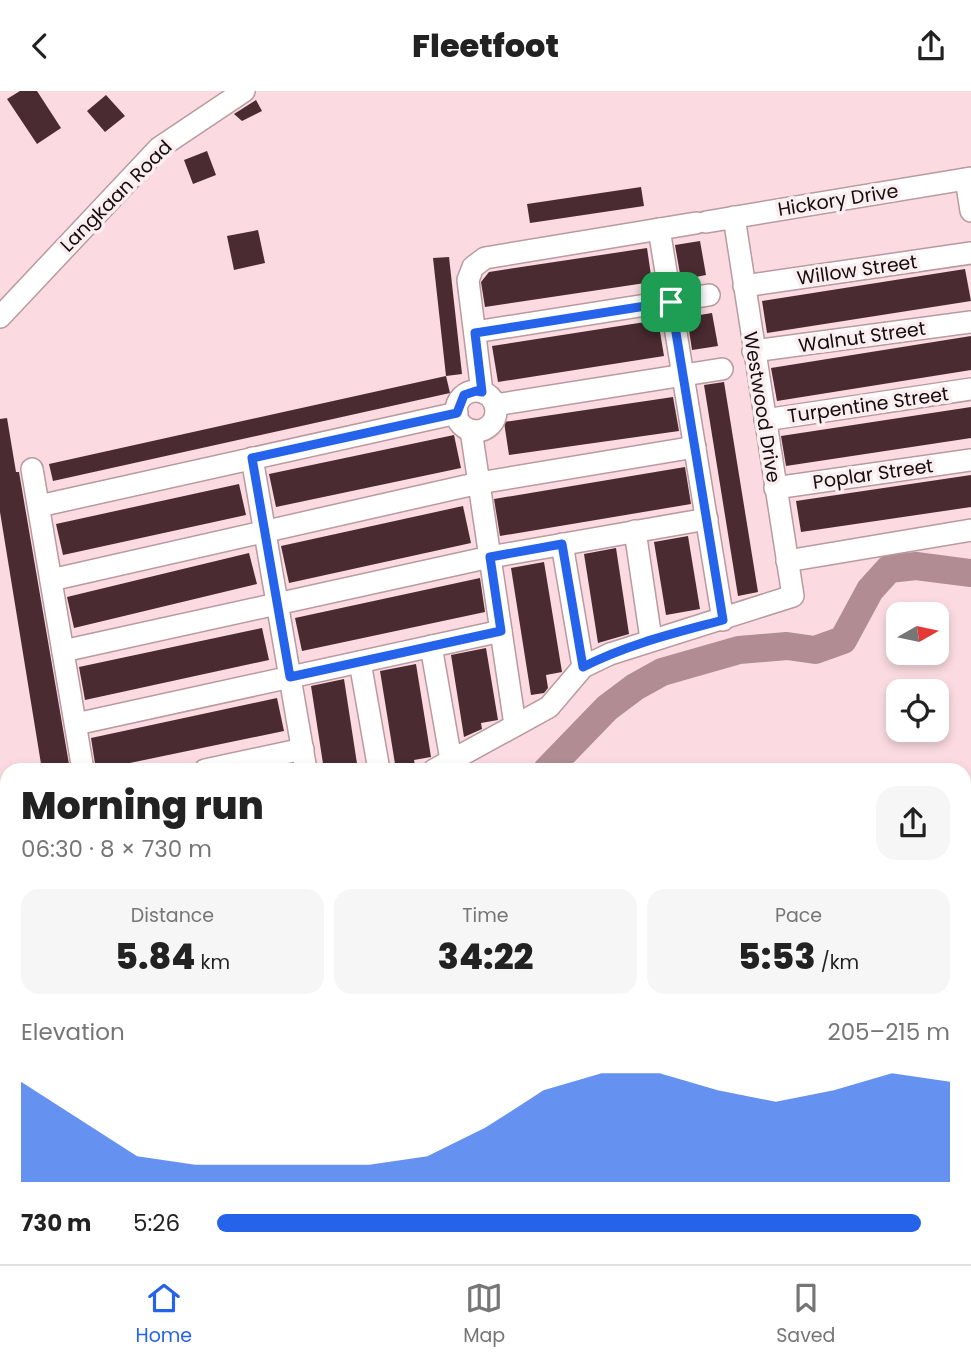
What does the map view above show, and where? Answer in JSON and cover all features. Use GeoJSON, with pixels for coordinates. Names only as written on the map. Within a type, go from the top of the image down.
{"type":"FeatureCollection","features":[{"type":"Feature","properties":{"kind":"street","name":"Langkaan Road"},"geometry":{"type":"LineString","coordinates":[[0,317],[159,148],[244,91]]}},
{"type":"Feature","properties":{"kind":"street"},"geometry":{"type":"LineString","coordinates":[[969,179],[971,211]]}},
{"type":"Feature","properties":{"kind":"street","name":"Hickory Drive"},"geometry":{"type":"LineString","coordinates":[[489,398],[475,333],[468,280],[473,267],[485,258],[969,179]]}},
{"type":"Feature","properties":{"kind":"street","name":"Westwood Drive"},"geometry":{"type":"LineString","coordinates":[[723,620],[793,596],[734,217]]}},
{"type":"Feature","properties":{"kind":"street"},"geometry":{"type":"LineString","coordinates":[[446,763],[549,707],[583,667],[610,653],[650,639],[723,620],[659,229]]}},
{"type":"Feature","properties":{"kind":"street","name":"Willow Street"},"geometry":{"type":"LineString","coordinates":[[744,286],[971,253]]}},
{"type":"Feature","properties":{"kind":"street"},"geometry":{"type":"LineString","coordinates":[[475,333],[709,295]]}},
{"type":"Feature","properties":{"kind":"street","name":"Walnut Street"},"geometry":{"type":"LineString","coordinates":[[753,351],[971,322]]}},
{"type":"Feature","properties":{"kind":"street"},"geometry":{"type":"LineString","coordinates":[[489,398],[493,422],[483,430],[471,430],[461,424],[457,413],[464,395],[476,391],[489,398],[722,369]]}},
{"type":"Feature","properties":{"kind":"street","name":"Turpentine Street"},"geometry":{"type":"LineString","coordinates":[[765,420],[971,390]]}},
{"type":"Feature","properties":{"kind":"street"},"geometry":{"type":"LineString","coordinates":[[38,506],[457,413]]}},
{"type":"Feature","properties":{"kind":"street"},"geometry":{"type":"LineString","coordinates":[[471,430],[515,725]]}},
{"type":"Feature","properties":{"kind":"street"},"geometry":{"type":"LineString","coordinates":[[51,580],[479,483],[695,447]]}},
{"type":"Feature","properties":{"kind":"street"},"geometry":{"type":"LineString","coordinates":[[252,458],[305,759],[269,763]]}},
{"type":"Feature","properties":{"kind":"street","name":"Poplar Street"},"geometry":{"type":"LineString","coordinates":[[775,488],[971,460]]}},
{"type":"Feature","properties":{"kind":"street"},"geometry":{"type":"LineString","coordinates":[[32,469],[82,763]]}},
{"type":"Feature","properties":{"kind":"street"},"geometry":{"type":"LineString","coordinates":[[63,651],[490,557],[706,519]]}},
{"type":"Feature","properties":{"kind":"street"},"geometry":{"type":"LineString","coordinates":[[787,561],[971,530]]}},
{"type":"Feature","properties":{"kind":"street"},"geometry":{"type":"LineString","coordinates":[[635,531],[650,639]]}},
{"type":"Feature","properties":{"kind":"street"},"geometry":{"type":"LineString","coordinates":[[562,544],[583,667]]}},
{"type":"Feature","properties":{"kind":"street"},"geometry":{"type":"LineString","coordinates":[[76,724],[501,631]]}},
{"type":"Feature","properties":{"kind":"street"},"geometry":{"type":"LineString","coordinates":[[431,646],[442,763]]}},
{"type":"Feature","properties":{"kind":"street"},"geometry":{"type":"LineString","coordinates":[[360,662],[378,763]]}},
{"type":"Feature","properties":{"kind":"building"},"geometry":{"type":"Polygon","coordinates":[[[20,91],[37,91],[61,128],[37,144],[7,99],[20,91]]]}},
{"type":"Feature","properties":{"kind":"building"},"geometry":{"type":"Polygon","coordinates":[[[106,95],[125,116],[105,132],[87,111],[106,95]]]}},
{"type":"Feature","properties":{"kind":"building"},"geometry":{"type":"Polygon","coordinates":[[[256,100],[262,111],[242,121],[234,114],[256,100]]]}},
{"type":"Feature","properties":{"kind":"building"},"geometry":{"type":"Polygon","coordinates":[[[207,151],[216,175],[193,184],[184,160],[207,151]]]}},
{"type":"Feature","properties":{"kind":"building"},"geometry":{"type":"Polygon","coordinates":[[[641,187],[644,206],[530,223],[527,204],[641,187]]]}},
{"type":"Feature","properties":{"kind":"building"},"geometry":{"type":"Polygon","coordinates":[[[258,230],[265,263],[234,270],[227,236],[258,230]]]}},
{"type":"Feature","properties":{"kind":"building"},"geometry":{"type":"Polygon","coordinates":[[[700,241],[706,275],[681,280],[675,245],[700,241]]]}},
{"type":"Feature","properties":{"kind":"building"},"geometry":{"type":"Polygon","coordinates":[[[647,248],[652,282],[485,307],[481,282],[489,272],[647,248]]]}},
{"type":"Feature","properties":{"kind":"building"},"geometry":{"type":"Polygon","coordinates":[[[449,257],[462,374],[446,376],[433,258],[449,257]]]}},
{"type":"Feature","properties":{"kind":"building"},"geometry":{"type":"Polygon","coordinates":[[[965,269],[971,301],[767,333],[762,301],[965,269]]]}},
{"type":"Feature","properties":{"kind":"building"},"geometry":{"type":"Polygon","coordinates":[[[712,313],[718,346],[692,350],[687,317],[712,313]]]}},
{"type":"Feature","properties":{"kind":"building"},"geometry":{"type":"Polygon","coordinates":[[[658,320],[664,356],[498,382],[492,346],[658,320]]]}},
{"type":"Feature","properties":{"kind":"building"},"geometry":{"type":"Polygon","coordinates":[[[971,336],[971,370],[777,401],[771,368],[971,336]]]}},
{"type":"Feature","properties":{"kind":"building"},"geometry":{"type":"Polygon","coordinates":[[[446,376],[450,393],[53,481],[49,464],[446,376]]]}},
{"type":"Feature","properties":{"kind":"building"},"geometry":{"type":"Polygon","coordinates":[[[724,382],[758,592],[738,596],[704,385],[724,382]]]}},
{"type":"Feature","properties":{"kind":"building"},"geometry":{"type":"Polygon","coordinates":[[[673,397],[679,431],[509,455],[504,422],[673,397]]]}},
{"type":"Feature","properties":{"kind":"building"},"geometry":{"type":"Polygon","coordinates":[[[971,407],[971,438],[786,466],[781,436],[971,407]]]}},
{"type":"Feature","properties":{"kind":"building"},"geometry":{"type":"Polygon","coordinates":[[[7,418],[16,472],[19,472],[69,763],[41,763],[0,512],[0,419],[7,418]]]}},
{"type":"Feature","properties":{"kind":"building"},"geometry":{"type":"Polygon","coordinates":[[[454,435],[461,468],[276,507],[269,474],[454,435]]]}},
{"type":"Feature","properties":{"kind":"building"},"geometry":{"type":"Polygon","coordinates":[[[685,467],[691,504],[500,536],[494,499],[685,467]]]}},
{"type":"Feature","properties":{"kind":"building"},"geometry":{"type":"Polygon","coordinates":[[[971,475],[971,507],[801,532],[796,501],[971,475]]]}},
{"type":"Feature","properties":{"kind":"building"},"geometry":{"type":"Polygon","coordinates":[[[239,484],[246,515],[63,555],[56,524],[239,484]]]}},
{"type":"Feature","properties":{"kind":"building"},"geometry":{"type":"Polygon","coordinates":[[[463,506],[471,543],[289,583],[281,546],[463,506]]]}},
{"type":"Feature","properties":{"kind":"building"},"geometry":{"type":"Polygon","coordinates":[[[688,536],[700,609],[666,615],[654,542],[688,536]]]}},
{"type":"Feature","properties":{"kind":"building"},"geometry":{"type":"Polygon","coordinates":[[[616,548],[629,634],[598,643],[584,554],[616,548]]]}},
{"type":"Feature","properties":{"kind":"building"},"geometry":{"type":"Polygon","coordinates":[[[249,553],[257,584],[74,628],[67,597],[249,553]]]}},
{"type":"Feature","properties":{"kind":"building"},"geometry":{"type":"Polygon","coordinates":[[[544,562],[562,672],[546,675],[548,688],[544,693],[531,695],[511,568],[544,562]]]}},
{"type":"Feature","properties":{"kind":"building"},"geometry":{"type":"Polygon","coordinates":[[[480,578],[485,612],[302,651],[295,618],[480,578]]]}},
{"type":"Feature","properties":{"kind":"building"},"geometry":{"type":"Polygon","coordinates":[[[262,628],[269,660],[85,700],[79,667],[262,628]]]}},
{"type":"Feature","properties":{"kind":"building"},"geometry":{"type":"Polygon","coordinates":[[[486,648],[498,720],[481,723],[482,729],[464,737],[451,655],[486,648]]]}},
{"type":"Feature","properties":{"kind":"building"},"geometry":{"type":"Polygon","coordinates":[[[416,664],[431,757],[414,760],[415,763],[395,763],[380,671],[416,664]]]}},
{"type":"Feature","properties":{"kind":"building"},"geometry":{"type":"Polygon","coordinates":[[[344,679],[357,763],[323,763],[311,686],[344,679]]]}},
{"type":"Feature","properties":{"kind":"building"},"geometry":{"type":"Polygon","coordinates":[[[277,698],[284,731],[130,763],[95,763],[91,738],[277,698]]]}},
{"type":"Feature","properties":{"kind":"waterway"},"geometry":{"type":"LineString","coordinates":[[554,763],[607,708],[635,687],[662,672],[739,650],[787,646],[815,650],[843,640],[870,590],[889,569],[916,566],[971,573]]}},
{"type":"Feature","properties":{"kind":"route"},"geometry":{"type":"LineString","coordinates":[[671,302],[723,620],[650,639],[610,653],[583,667],[562,544],[490,557],[501,631],[290,677],[252,458],[457,413],[457,406],[464,395],[482,392],[475,333],[671,302]]}}]}
